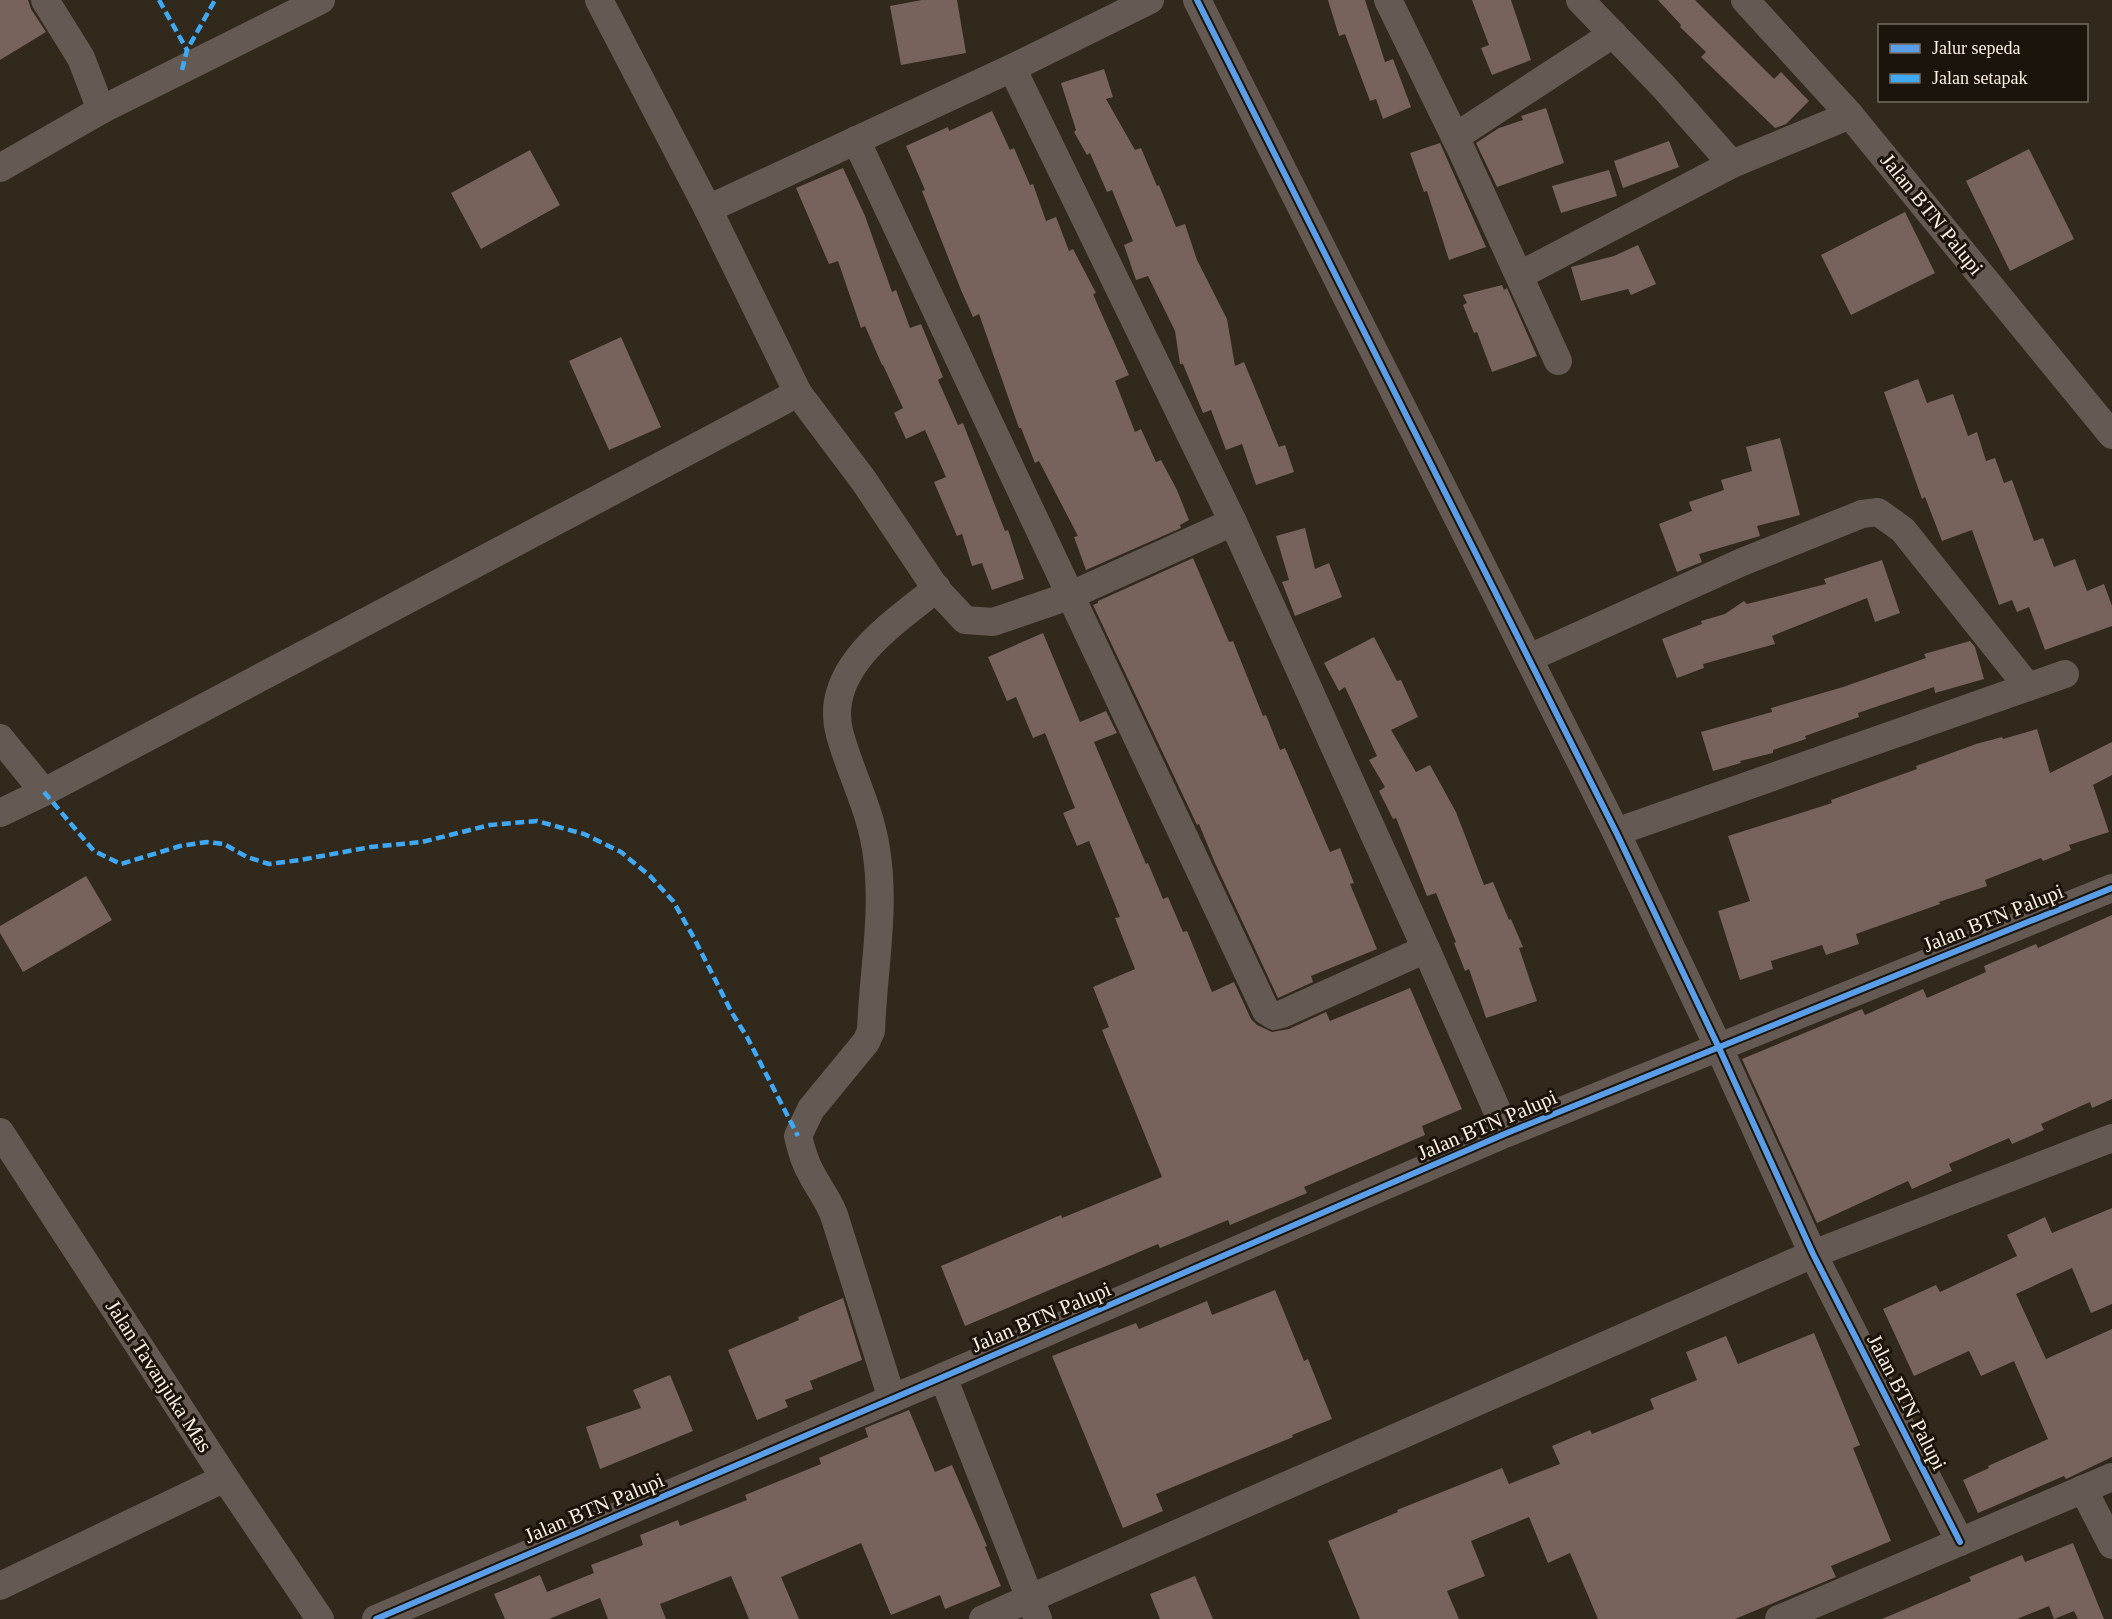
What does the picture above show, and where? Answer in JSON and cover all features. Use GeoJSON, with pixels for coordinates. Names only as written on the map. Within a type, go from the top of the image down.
{"type":"FeatureCollection","features":[{"type":"Feature","properties":{"kind":"street"},"geometry":{"type":"LineString","coordinates":[[45,0],[81,58],[90,76],[101,110]]}},
{"type":"Feature","properties":{"kind":"street"},"geometry":{"type":"LineString","coordinates":[[0,168],[101,110],[321,0]]}},
{"type":"Feature","properties":{"kind":"street"},"geometry":{"type":"LineString","coordinates":[[599,0],[708,209],[798,393],[864,481],[937,588],[965,620],[993,622],[1070,596],[1233,522]]}},
{"type":"Feature","properties":{"kind":"street"},"geometry":{"type":"LineString","coordinates":[[708,209],[1012,68],[1150,0]]}},
{"type":"Feature","properties":{"kind":"street"},"geometry":{"type":"LineString","coordinates":[[1197,0],[1616,832],[1719,1047]]}},
{"type":"Feature","properties":{"kind":"street"},"geometry":{"type":"LineString","coordinates":[[1388,0],[1520,275],[1558,361]]}},
{"type":"Feature","properties":{"kind":"street"},"geometry":{"type":"LineString","coordinates":[[1580,0],[1662,85],[1732,164]]}},
{"type":"Feature","properties":{"kind":"street","name":"Jalan BTN Palupi"},"geometry":{"type":"LineString","coordinates":[[1745,0],[1850,115],[2112,435]]}},
{"type":"Feature","properties":{"kind":"street"},"geometry":{"type":"LineString","coordinates":[[1455,137],[1613,34]]}},
{"type":"Feature","properties":{"kind":"street"},"geometry":{"type":"LineString","coordinates":[[1012,68],[1233,522],[1507,1133]]}},
{"type":"Feature","properties":{"kind":"street"},"geometry":{"type":"LineString","coordinates":[[1520,275],[1732,164],[1850,115]]}},
{"type":"Feature","properties":{"kind":"street"},"geometry":{"type":"LineString","coordinates":[[856,140],[1269,1014],[1274,1016],[1282,1014],[1426,950]]}},
{"type":"Feature","properties":{"kind":"street"},"geometry":{"type":"LineString","coordinates":[[0,813],[44,792],[798,393]]}},
{"type":"Feature","properties":{"kind":"street"},"geometry":{"type":"LineString","coordinates":[[1529,658],[1742,562],[1862,514],[1878,512],[1904,530],[2028,687]]}},
{"type":"Feature","properties":{"kind":"street"},"geometry":{"type":"LineString","coordinates":[[891,1399],[834,1215],[827,1198],[807,1166],[798,1136],[811,1109],[866,1042],[871,1031],[880,926],[880,887],[869,813],[840,734],[838,717],[841,694],[852,666],[874,639],[937,588]]}},
{"type":"Feature","properties":{"kind":"street"},"geometry":{"type":"LineString","coordinates":[[1616,832],[2066,674]]}},
{"type":"Feature","properties":{"kind":"street"},"geometry":{"type":"LineString","coordinates":[[0,738],[44,792]]}},
{"type":"Feature","properties":{"kind":"street","name":"Jalan BTN Palupi"},"geometry":{"type":"LineString","coordinates":[[376,1619],[1507,1133],[2112,888]]}},
{"type":"Feature","properties":{"kind":"street","name":"Jalan BTN Palupi"},"geometry":{"type":"LineString","coordinates":[[1719,1047],[1813,1254],[1960,1542]]}},
{"type":"Feature","properties":{"kind":"street","name":"Jalan Tavanjuka Mas"},"geometry":{"type":"LineString","coordinates":[[0,1132],[225,1478],[320,1619]]}},
{"type":"Feature","properties":{"kind":"street"},"geometry":{"type":"LineString","coordinates":[[983,1619],[1034,1609],[1813,1254],[2112,1138]]}},
{"type":"Feature","properties":{"kind":"street"},"geometry":{"type":"LineString","coordinates":[[943,1377],[1034,1609]]}},
{"type":"Feature","properties":{"kind":"street"},"geometry":{"type":"LineString","coordinates":[[1779,1619],[2112,1477]]}},
{"type":"Feature","properties":{"kind":"street"},"geometry":{"type":"LineString","coordinates":[[0,1586],[225,1478]]}},
{"type":"Feature","properties":{"kind":"street"},"geometry":{"type":"LineString","coordinates":[[2083,1489],[2112,1545]]}},
{"type":"Feature","properties":{"kind":"building"},"geometry":{"type":"Polygon","coordinates":[[[0,0],[28,0],[46,32],[0,60],[0,0]]]}},
{"type":"Feature","properties":{"kind":"building"},"geometry":{"type":"Polygon","coordinates":[[[922,0],[957,0],[966,53],[901,65],[890,6],[922,0]]]}},
{"type":"Feature","properties":{"kind":"building"},"geometry":{"type":"Polygon","coordinates":[[[1328,0],[1365,0],[1385,62],[1393,59],[1411,107],[1383,119],[1376,99],[1370,101],[1345,34],[1339,36],[1328,0]]]}},
{"type":"Feature","properties":{"kind":"building"},"geometry":{"type":"Polygon","coordinates":[[[1472,0],[1511,0],[1531,60],[1492,75],[1481,48],[1489,45],[1472,0]]]}},
{"type":"Feature","properties":{"kind":"building"},"geometry":{"type":"Polygon","coordinates":[[[1658,0],[1695,0],[1774,79],[1781,72],[1809,101],[1786,124],[1775,128],[1701,57],[1706,52],[1680,27],[1681,25],[1658,0]]]}},
{"type":"Feature","properties":{"kind":"building"},"geometry":{"type":"Polygon","coordinates":[[[1104,69],[1113,97],[1106,99],[1135,150],[1141,148],[1176,227],[1185,224],[1197,260],[1227,319],[1235,366],[1244,362],[1279,447],[1285,445],[1294,472],[1256,485],[1242,444],[1226,450],[1211,410],[1203,413],[1183,364],[1180,364],[1175,331],[1148,276],[1136,280],[1124,245],[1133,241],[1112,190],[1107,192],[1090,153],[1087,155],[1074,132],[1076,130],[1061,83],[1104,69]]]}},
{"type":"Feature","properties":{"kind":"building"},"geometry":{"type":"Polygon","coordinates":[[[1546,108],[1564,163],[1497,187],[1476,143],[1499,128],[1523,120],[1521,116],[1546,108]]]}},
{"type":"Feature","properties":{"kind":"building"},"geometry":{"type":"Polygon","coordinates":[[[992,111],[1010,150],[1014,148],[1030,185],[1033,184],[1046,221],[1056,217],[1069,251],[1073,249],[1096,293],[1093,294],[1129,375],[1115,381],[1135,432],[1141,429],[1156,462],[1161,460],[1177,490],[1189,520],[1180,525],[1181,528],[1086,570],[1074,537],[1078,536],[1039,461],[1035,463],[1021,428],[1019,428],[979,314],[973,317],[961,290],[922,191],[925,190],[906,146],[948,127],[949,131],[992,111]]]}},
{"type":"Feature","properties":{"kind":"building"},"geometry":{"type":"Polygon","coordinates":[[[1669,141],[1679,167],[1623,188],[1614,161],[1669,141]]]}},
{"type":"Feature","properties":{"kind":"building"},"geometry":{"type":"Polygon","coordinates":[[[1440,143],[1486,247],[1449,260],[1427,191],[1424,192],[1410,153],[1440,143]]]}},
{"type":"Feature","properties":{"kind":"building"},"geometry":{"type":"Polygon","coordinates":[[[2029,149],[2074,239],[2010,271],[1966,181],[2029,149]]]}},
{"type":"Feature","properties":{"kind":"building"},"geometry":{"type":"Polygon","coordinates":[[[530,150],[560,205],[481,249],[451,193],[530,150]]]}},
{"type":"Feature","properties":{"kind":"building"},"geometry":{"type":"Polygon","coordinates":[[[843,168],[865,216],[892,292],[896,290],[910,328],[921,324],[943,377],[938,380],[958,425],[963,423],[1005,531],[1008,530],[1024,579],[992,590],[982,563],[972,566],[962,534],[957,536],[934,482],[946,477],[925,430],[906,439],[894,413],[903,408],[865,326],[861,328],[838,261],[829,264],[796,188],[843,168]]]}},
{"type":"Feature","properties":{"kind":"building"},"geometry":{"type":"Polygon","coordinates":[[[1609,170],[1617,196],[1561,213],[1552,186],[1609,170]]]}},
{"type":"Feature","properties":{"kind":"building"},"geometry":{"type":"Polygon","coordinates":[[[1905,212],[1935,273],[1851,315],[1821,255],[1905,212]]]}},
{"type":"Feature","properties":{"kind":"building"},"geometry":{"type":"Polygon","coordinates":[[[1638,245],[1656,284],[1631,295],[1628,289],[1581,301],[1571,267],[1614,256],[1638,245]]]}},
{"type":"Feature","properties":{"kind":"building"},"geometry":{"type":"Polygon","coordinates":[[[1502,285],[1504,290],[1507,288],[1537,356],[1492,372],[1477,332],[1474,333],[1463,305],[1467,303],[1463,295],[1502,285]]]}},
{"type":"Feature","properties":{"kind":"building"},"geometry":{"type":"Polygon","coordinates":[[[621,337],[661,427],[609,450],[569,361],[621,337]]]}},
{"type":"Feature","properties":{"kind":"building"},"geometry":{"type":"Polygon","coordinates":[[[1918,379],[1927,403],[1953,394],[1968,436],[1977,432],[1986,461],[1995,458],[2004,483],[2012,480],[2034,541],[2043,538],[2054,567],[2075,559],[2087,591],[2104,584],[2112,606],[2112,626],[2045,650],[2029,607],[2017,612],[2012,600],[1999,605],[1972,530],[1942,541],[1925,497],[1922,499],[1884,392],[1918,379]]]}},
{"type":"Feature","properties":{"kind":"building"},"geometry":{"type":"Polygon","coordinates":[[[1780,438],[1800,515],[1757,526],[1760,536],[1699,554],[1702,562],[1677,572],[1659,524],[1692,511],[1689,502],[1724,490],[1721,480],[1752,471],[1746,447],[1780,438]]]}},
{"type":"Feature","properties":{"kind":"building"},"geometry":{"type":"Polygon","coordinates":[[[1305,528],[1315,569],[1329,563],[1342,597],[1295,616],[1282,582],[1289,580],[1276,536],[1305,528]]]}},
{"type":"Feature","properties":{"kind":"building"},"geometry":{"type":"Polygon","coordinates":[[[1193,558],[1229,642],[1233,641],[1263,716],[1266,715],[1280,750],[1285,748],[1330,852],[1340,848],[1354,883],[1350,884],[1377,949],[1311,976],[1313,982],[1278,998],[1199,824],[1197,825],[1093,605],[1193,558]]]}},
{"type":"Feature","properties":{"kind":"building"},"geometry":{"type":"Polygon","coordinates":[[[1882,560],[1900,613],[1875,622],[1867,598],[1772,636],[1775,644],[1703,664],[1704,668],[1677,678],[1662,639],[1702,624],[1701,621],[1725,614],[1744,601],[1747,604],[1826,584],[1824,579],[1882,560]]]}},
{"type":"Feature","properties":{"kind":"building"},"geometry":{"type":"Polygon","coordinates":[[[1043,633],[1080,722],[1106,711],[1117,733],[1094,742],[1146,864],[1148,863],[1163,899],[1168,897],[1183,932],[1187,931],[1212,992],[1234,982],[1251,1019],[1257,1025],[1272,1032],[1289,1029],[1326,1012],[1330,1021],[1410,988],[1462,1109],[1422,1126],[1425,1135],[1304,1187],[1307,1193],[1230,1225],[1228,1220],[1160,1248],[1158,1244],[965,1326],[941,1266],[1061,1215],[1062,1218],[1162,1177],[1102,1030],[1109,1027],[1093,987],[1135,969],[1115,918],[1120,917],[1089,841],[1077,846],[1063,813],[1075,808],[1045,733],[1033,738],[1016,697],[1007,701],[988,657],[1043,633]]]}},
{"type":"Feature","properties":{"kind":"building"},"geometry":{"type":"Polygon","coordinates":[[[1374,637],[1397,681],[1401,680],[1418,717],[1391,730],[1416,772],[1430,765],[1456,812],[1484,885],[1493,882],[1523,947],[1519,948],[1537,1001],[1486,1018],[1469,969],[1465,971],[1436,893],[1427,896],[1396,818],[1393,819],[1379,791],[1385,787],[1369,760],[1377,756],[1345,687],[1339,691],[1324,663],[1374,637]]]}},
{"type":"Feature","properties":{"kind":"building"},"geometry":{"type":"Polygon","coordinates":[[[1970,641],[1975,647],[1984,679],[1935,693],[1934,687],[1858,713],[1859,717],[1805,736],[1806,739],[1773,750],[1773,753],[1740,761],[1741,763],[1713,771],[1701,732],[1772,712],[1771,708],[1843,687],[1926,658],[1924,654],[1970,641]]]}},
{"type":"Feature","properties":{"kind":"building"},"geometry":{"type":"Polygon","coordinates":[[[2037,729],[2050,773],[2112,742],[2112,775],[2093,785],[2109,832],[2069,845],[2071,850],[2043,861],[2041,858],[1985,880],[1987,886],[1856,934],[1859,944],[1826,955],[1822,945],[1771,961],[1773,969],[1740,980],[1718,911],[1750,901],[1728,836],[1832,803],[1831,800],[1917,769],[1916,766],[1976,744],[2037,729]]]}},
{"type":"Feature","properties":{"kind":"building"},"geometry":{"type":"Polygon","coordinates":[[[86,876],[112,920],[23,972],[0,933],[0,926],[86,876]]]}},
{"type":"Feature","properties":{"kind":"building"},"geometry":{"type":"Polygon","coordinates":[[[2112,915],[2112,1099],[2092,1108],[2090,1102],[2041,1124],[2044,1130],[2012,1144],[2009,1138],[1949,1164],[1952,1171],[1912,1189],[1908,1181],[1817,1223],[1742,1059],[1862,1009],[1865,1015],[1923,989],[1927,998],[1986,972],[1984,966],[2036,944],[2038,948],[2112,915]]]}},
{"type":"Feature","properties":{"kind":"building"},"geometry":{"type":"Polygon","coordinates":[[[2112,1208],[2112,1304],[2091,1313],[2072,1268],[2016,1294],[2046,1359],[2112,1329],[2112,1457],[2066,1479],[2064,1476],[1978,1513],[1963,1480],[2048,1439],[2014,1361],[1981,1376],[1969,1351],[1914,1376],[1883,1309],[1936,1285],[1940,1292],[2017,1256],[2007,1235],[2045,1217],[2052,1233],[2112,1208]]]}},
{"type":"Feature","properties":{"kind":"building"},"geometry":{"type":"Polygon","coordinates":[[[1275,1290],[1304,1361],[1308,1359],[1332,1419],[1156,1494],[1163,1511],[1123,1528],[1052,1356],[1136,1323],[1139,1329],[1207,1301],[1212,1315],[1275,1290]]]}},
{"type":"Feature","properties":{"kind":"building"},"geometry":{"type":"Polygon","coordinates":[[[843,1298],[862,1360],[810,1381],[813,1389],[785,1400],[788,1407],[757,1420],[728,1350],[799,1320],[798,1317],[843,1298]]]}},
{"type":"Feature","properties":{"kind":"building"},"geometry":{"type":"Polygon","coordinates":[[[1814,1333],[1860,1445],[1853,1448],[1891,1541],[1831,1566],[1836,1577],[1735,1619],[1598,1619],[1570,1553],[1548,1563],[1529,1517],[1471,1541],[1485,1576],[1447,1591],[1459,1619],[1360,1619],[1328,1541],[1398,1512],[1397,1510],[1502,1468],[1509,1484],[1560,1464],[1552,1446],[1590,1430],[1592,1434],[1654,1409],[1650,1399],[1697,1380],[1686,1352],[1726,1336],[1738,1364],[1814,1333]]]}},
{"type":"Feature","properties":{"kind":"building"},"geometry":{"type":"Polygon","coordinates":[[[670,1375],[693,1431],[600,1469],[586,1427],[641,1408],[633,1390],[670,1375]]]}},
{"type":"Feature","properties":{"kind":"building"},"geometry":{"type":"Polygon","coordinates":[[[909,1410],[935,1472],[952,1465],[987,1546],[985,1547],[1001,1586],[945,1609],[940,1595],[891,1615],[861,1543],[781,1577],[799,1619],[749,1619],[731,1576],[660,1604],[666,1619],[608,1619],[600,1598],[549,1619],[505,1619],[494,1594],[540,1575],[547,1592],[594,1573],[591,1565],[643,1545],[640,1535],[678,1520],[680,1526],[747,1500],[745,1495],[821,1464],[819,1458],[868,1437],[865,1428],[909,1410]]]}},
{"type":"Feature","properties":{"kind":"building"},"geometry":{"type":"Polygon","coordinates":[[[2073,1543],[2104,1619],[2078,1619],[2074,1611],[2054,1619],[2049,1606],[2017,1619],[1882,1619],[1971,1581],[1969,1577],[2022,1555],[2025,1562],[2073,1543]]]}},
{"type":"Feature","properties":{"kind":"building"},"geometry":{"type":"Polygon","coordinates":[[[1195,1576],[1213,1619],[1160,1619],[1150,1594],[1195,1576]]]}},
{"type":"Feature","properties":{"kind":"marked path"},"geometry":{"type":"LineString","coordinates":[[159,0],[187,50]]}},
{"type":"Feature","properties":{"kind":"marked path"},"geometry":{"type":"LineString","coordinates":[[182,70],[187,50],[215,0]]}},
{"type":"Feature","properties":{"kind":"marked path"},"geometry":{"type":"LineString","coordinates":[[44,792],[94,851],[121,864],[180,846],[207,842],[224,844],[247,857],[269,864],[371,847],[422,842],[490,825],[537,821],[584,834],[621,852],[650,876],[673,901],[798,1136]]}},
{"type":"Feature","properties":{"kind":"cycle path"},"geometry":{"type":"LineString","coordinates":[[1197,0],[1616,832],[1719,1048],[1813,1254],[1960,1542]]}},
{"type":"Feature","properties":{"kind":"cycle path"},"geometry":{"type":"LineString","coordinates":[[376,1619],[1507,1133],[2112,888]]}}]}
